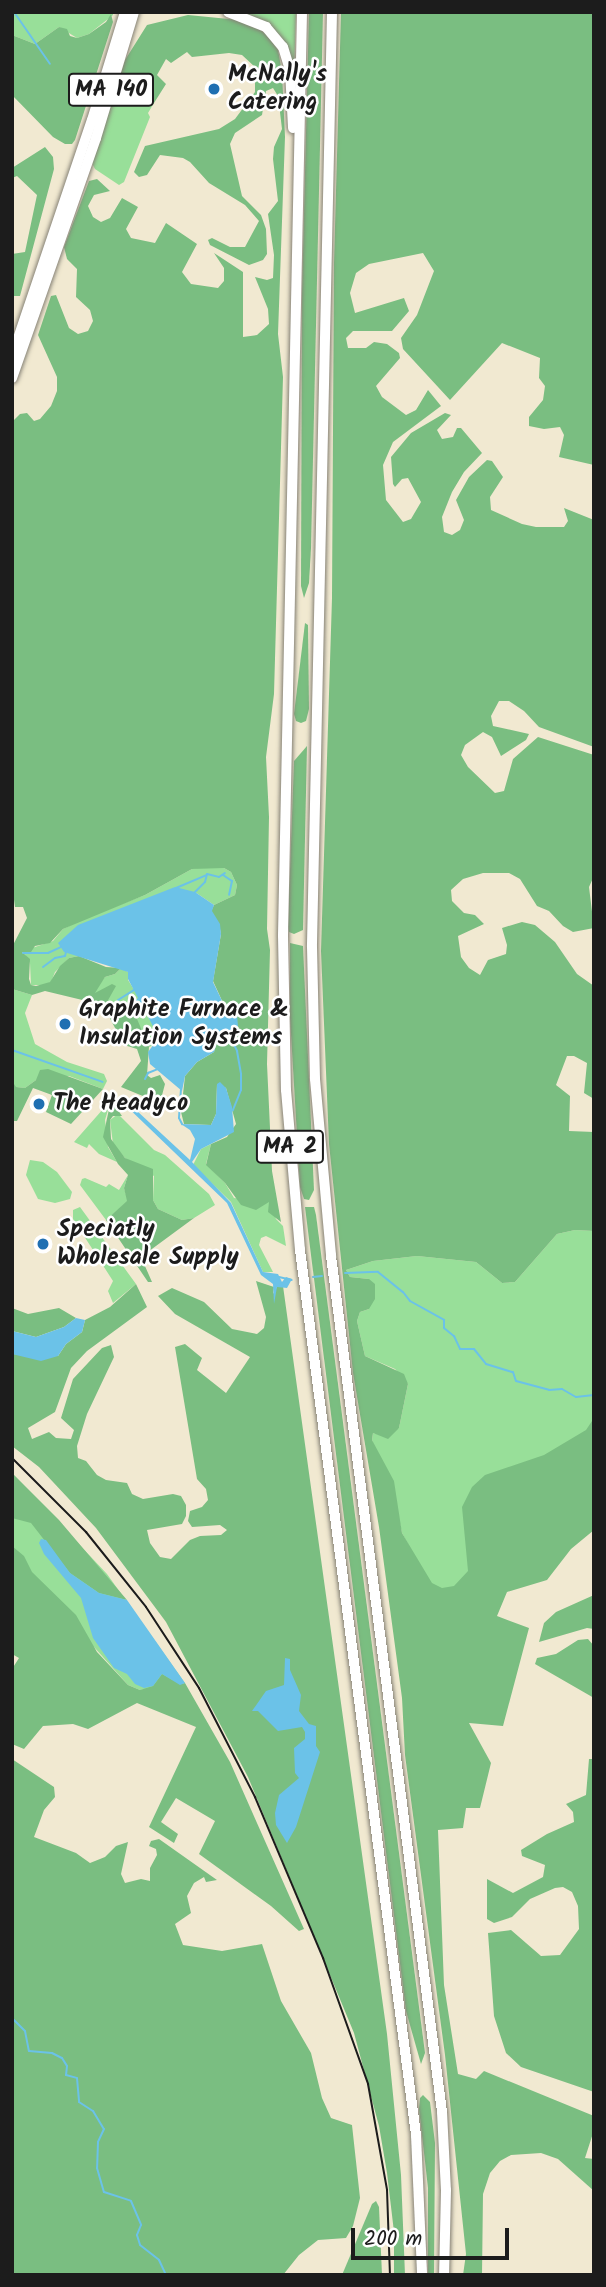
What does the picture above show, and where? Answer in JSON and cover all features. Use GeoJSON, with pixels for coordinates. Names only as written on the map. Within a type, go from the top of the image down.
{"type":"FeatureCollection","features":[{"type":"Feature","properties":{"kind":"highway"},"geometry":{"type":"LineString","coordinates":[[119,12],[125,29],[143,12]]}},
{"type":"Feature","properties":{"kind":"highway","name":"MA 140"},"geometry":{"type":"LineString","coordinates":[[12,379],[96,138],[125,29],[125,12]]}},
{"type":"Feature","properties":{"kind":"highway","name":"MA 140"},"geometry":{"type":"LineString","coordinates":[[12,356],[92,120],[125,29],[135,12]]}},
{"type":"Feature","properties":{"kind":"highway"},"geometry":{"type":"LineString","coordinates":[[228,12],[266,27],[279,40],[289,61],[297,233]]}},
{"type":"Feature","properties":{"kind":"highway","name":"MA 2"},"geometry":{"type":"LineString","coordinates":[[302,12],[283,946],[287,1102],[300,1250],[416,2135],[422,2275]]}},
{"type":"Feature","properties":{"kind":"highway","name":"MA 2"},"geometry":{"type":"LineString","coordinates":[[332,12],[313,899],[315,1079],[334,1286],[442,2112],[447,2202],[444,2275]]}},
{"type":"Feature","properties":{"kind":"green space"},"geometry":{"type":"Polygon","coordinates":[[[12,12],[113,12],[113,15],[89,34],[77,38],[59,27],[35,44],[12,35],[12,12]]]}},
{"type":"Feature","properties":{"kind":"green space"},"geometry":{"type":"Polygon","coordinates":[[[239,12],[296,12],[294,73],[260,20],[239,12]]]}},
{"type":"Feature","properties":{"kind":"green space"},"geometry":{"type":"Polygon","coordinates":[[[309,12],[323,12],[311,548],[309,583],[304,598],[301,586],[302,294],[309,12]]]}},
{"type":"Feature","properties":{"kind":"green space"},"geometry":{"type":"Polygon","coordinates":[[[341,12],[594,12],[594,465],[559,457],[564,435],[560,427],[544,429],[529,426],[529,417],[543,400],[545,386],[539,378],[540,358],[502,343],[450,400],[403,349],[401,338],[417,315],[434,271],[423,253],[369,264],[356,273],[350,293],[355,313],[404,298],[409,311],[392,331],[353,331],[346,338],[348,348],[366,348],[374,342],[387,344],[399,353],[400,358],[376,386],[382,397],[406,415],[416,410],[428,390],[441,406],[393,442],[383,465],[386,500],[403,522],[411,519],[421,502],[408,478],[402,479],[395,487],[393,484],[391,457],[411,433],[445,413],[451,415],[437,430],[442,439],[453,437],[457,428],[461,428],[482,453],[464,472],[452,492],[442,517],[444,532],[452,535],[460,530],[464,520],[456,500],[469,477],[487,460],[492,461],[503,477],[490,497],[491,510],[522,524],[536,527],[564,527],[568,521],[564,508],[594,520],[594,747],[539,727],[524,711],[509,701],[499,701],[491,716],[493,726],[529,734],[526,740],[501,756],[492,737],[483,732],[465,745],[461,755],[468,767],[495,793],[504,791],[513,759],[538,737],[594,755],[594,876],[589,887],[594,928],[573,932],[563,926],[549,911],[537,906],[520,879],[509,873],[483,873],[463,879],[451,890],[452,901],[464,913],[475,915],[484,924],[458,936],[461,957],[469,968],[480,975],[488,960],[506,954],[507,945],[502,928],[522,922],[535,925],[555,942],[577,974],[594,986],[594,1099],[584,1093],[587,1063],[574,1056],[567,1056],[556,1085],[570,1096],[569,1131],[594,1132],[594,1231],[575,1230],[557,1234],[515,1282],[502,1283],[476,1262],[417,1256],[373,1261],[346,1270],[350,1277],[369,1279],[375,1284],[375,1299],[369,1309],[360,1312],[357,1321],[365,1356],[404,1374],[408,1384],[399,1428],[388,1439],[373,1433],[372,1440],[394,1481],[402,1533],[432,1583],[442,1588],[454,1586],[468,1571],[462,1507],[472,1487],[485,1475],[544,1455],[586,1430],[594,1418],[594,1530],[571,1549],[547,1580],[507,1592],[497,1616],[529,1628],[503,1726],[469,1723],[491,1763],[480,1808],[466,1808],[463,1828],[438,1830],[444,1985],[458,2074],[476,2079],[484,2071],[594,2116],[594,2130],[585,2158],[594,2159],[594,2191],[558,2159],[541,2153],[511,2155],[500,2161],[490,2173],[483,2194],[482,2275],[463,2275],[466,2254],[445,2055],[405,1755],[402,1698],[379,1527],[353,1373],[329,1144],[321,951],[332,598],[334,263],[341,12]]]}},
{"type":"Feature","properties":{"kind":"green space"},"geometry":{"type":"Polygon","coordinates":[[[111,14],[113,22],[75,140],[72,144],[65,144],[53,137],[12,95],[12,35],[35,44],[59,27],[67,29],[70,36],[77,38],[89,34],[106,22],[111,14]]]}},
{"type":"Feature","properties":{"kind":"green space"},"geometry":{"type":"Polygon","coordinates":[[[188,15],[239,20],[255,26],[267,35],[278,50],[282,72],[285,137],[278,334],[283,377],[274,694],[266,757],[269,817],[267,929],[270,950],[267,1064],[272,1171],[281,1222],[268,1212],[269,1202],[256,1210],[241,1205],[225,1183],[206,1165],[211,1144],[227,1137],[236,1124],[226,1088],[217,1084],[216,1114],[211,1125],[184,1124],[181,1112],[185,1076],[197,1062],[214,1052],[218,1038],[237,1015],[224,1005],[213,981],[221,934],[219,924],[211,911],[214,905],[235,895],[237,885],[231,872],[224,868],[192,869],[145,895],[63,929],[50,943],[35,946],[31,952],[22,952],[30,959],[29,979],[31,985],[36,986],[50,982],[69,958],[79,956],[106,967],[121,968],[115,974],[105,977],[95,993],[112,984],[116,986],[107,1002],[118,1010],[128,1011],[137,1019],[149,1047],[147,1075],[151,1078],[160,1075],[165,1084],[161,1099],[150,1099],[121,1087],[141,1061],[137,1049],[124,1045],[103,1005],[45,991],[32,995],[12,989],[12,947],[27,918],[23,907],[15,907],[12,885],[12,422],[20,414],[27,413],[34,421],[40,419],[51,406],[57,391],[57,377],[38,335],[51,296],[56,295],[69,328],[78,334],[88,331],[93,321],[90,310],[76,297],[77,269],[67,259],[64,247],[89,181],[97,179],[110,191],[94,195],[88,206],[93,217],[101,222],[110,218],[122,198],[138,207],[126,229],[131,238],[155,243],[166,223],[197,244],[182,272],[191,284],[218,288],[224,281],[224,268],[214,253],[243,272],[243,337],[257,335],[269,324],[268,309],[255,277],[267,280],[273,278],[274,255],[268,214],[278,201],[273,159],[274,147],[282,129],[278,96],[273,88],[266,91],[262,115],[235,133],[230,144],[242,196],[261,215],[266,229],[267,254],[263,260],[249,265],[210,245],[208,240],[212,238],[230,247],[245,247],[259,221],[245,205],[209,183],[190,162],[183,158],[160,155],[147,175],[139,177],[134,172],[145,146],[219,129],[235,119],[255,92],[255,67],[242,55],[229,53],[192,57],[187,52],[171,63],[166,59],[157,75],[166,84],[154,103],[147,102],[125,80],[121,72],[125,60],[147,25],[188,15]]]}},
{"type":"Feature","properties":{"kind":"green space"},"geometry":{"type":"Polygon","coordinates":[[[121,72],[147,102],[154,103],[124,182],[119,185],[95,169],[92,163],[121,72]]]}},
{"type":"Feature","properties":{"kind":"green space"},"geometry":{"type":"Polygon","coordinates":[[[45,147],[53,157],[54,169],[20,296],[12,296],[12,254],[25,252],[37,195],[17,176],[12,178],[12,168],[45,147]]]}},
{"type":"Feature","properties":{"kind":"green space"},"geometry":{"type":"Polygon","coordinates":[[[305,623],[308,625],[309,709],[306,721],[301,723],[296,721],[294,714],[305,623]]]}},
{"type":"Feature","properties":{"kind":"green space"},"geometry":{"type":"Polygon","coordinates":[[[307,746],[303,930],[294,934],[289,932],[288,927],[294,761],[307,746]]]}},
{"type":"Feature","properties":{"kind":"green space"},"geometry":{"type":"Polygon","coordinates":[[[224,868],[231,872],[237,885],[235,895],[214,905],[195,892],[79,956],[69,958],[55,972],[51,982],[31,985],[30,963],[23,951],[30,952],[32,948],[53,941],[63,929],[83,919],[145,895],[192,869],[224,868]]]}},
{"type":"Feature","properties":{"kind":"green space"},"geometry":{"type":"Polygon","coordinates":[[[290,943],[303,946],[314,1190],[309,1200],[304,1199],[300,1187],[290,1017],[290,943]]]}},
{"type":"Feature","properties":{"kind":"green space"},"geometry":{"type":"Polygon","coordinates":[[[121,968],[128,972],[128,980],[140,999],[143,1011],[154,1025],[154,1045],[149,1047],[142,1030],[128,1011],[109,1005],[103,991],[95,994],[94,990],[105,977],[115,974],[121,968]]]}},
{"type":"Feature","properties":{"kind":"green space"},"geometry":{"type":"Polygon","coordinates":[[[12,989],[32,995],[25,1013],[35,1044],[67,1062],[104,1074],[107,1081],[103,1089],[69,1076],[36,1080],[25,1088],[15,1087],[12,1081],[12,989]]]}},
{"type":"Feature","properties":{"kind":"green space"},"geometry":{"type":"Polygon","coordinates":[[[48,1069],[103,1089],[71,1124],[46,1112],[52,1095],[33,1088],[17,1121],[12,1121],[12,1081],[16,1087],[25,1088],[36,1080],[40,1070],[48,1069]]]}},
{"type":"Feature","properties":{"kind":"green space"},"geometry":{"type":"Polygon","coordinates":[[[111,1100],[105,1120],[108,1147],[117,1162],[99,1154],[89,1144],[87,1148],[74,1142],[111,1100]]]}},
{"type":"Feature","properties":{"kind":"green space"},"geometry":{"type":"Polygon","coordinates":[[[111,1100],[122,1116],[113,1116],[110,1120],[111,1139],[125,1158],[153,1169],[153,1200],[158,1209],[182,1220],[194,1218],[141,1257],[152,1282],[148,1282],[106,1220],[127,1201],[124,1188],[128,1175],[118,1164],[103,1137],[111,1100]]]}},
{"type":"Feature","properties":{"kind":"green space"},"geometry":{"type":"Polygon","coordinates":[[[118,1114],[154,1150],[165,1155],[209,1194],[215,1205],[194,1218],[182,1220],[158,1209],[153,1200],[154,1176],[125,1158],[113,1144],[110,1120],[118,1114]]]}},
{"type":"Feature","properties":{"kind":"green space"},"geometry":{"type":"Polygon","coordinates":[[[211,1144],[206,1164],[225,1183],[234,1198],[269,1202],[276,1219],[283,1226],[286,1246],[266,1236],[261,1238],[259,1245],[273,1272],[263,1272],[231,1202],[193,1165],[201,1149],[211,1144]]]}},
{"type":"Feature","properties":{"kind":"green space"},"geometry":{"type":"Polygon","coordinates":[[[30,1160],[43,1162],[57,1172],[72,1192],[70,1199],[55,1203],[38,1199],[26,1175],[30,1160]]]}},
{"type":"Feature","properties":{"kind":"green space"},"geometry":{"type":"Polygon","coordinates":[[[128,1175],[124,1188],[128,1201],[106,1220],[80,1185],[82,1179],[106,1187],[109,1184],[119,1190],[128,1175]]]}},
{"type":"Feature","properties":{"kind":"green space"},"geometry":{"type":"Polygon","coordinates":[[[80,1207],[136,1284],[113,1303],[108,1291],[113,1281],[73,1219],[73,1210],[80,1207]]]}},
{"type":"Feature","properties":{"kind":"green space"},"geometry":{"type":"Polygon","coordinates":[[[305,1207],[314,1207],[316,1215],[425,2053],[421,2064],[406,2011],[305,1207]]]}},
{"type":"Feature","properties":{"kind":"green space"},"geometry":{"type":"Polygon","coordinates":[[[575,1230],[594,1231],[594,1435],[479,1555],[445,1612],[402,1533],[372,1440],[373,1433],[381,1435],[399,1428],[408,1384],[395,1369],[365,1356],[357,1321],[360,1312],[369,1309],[369,1279],[350,1277],[346,1270],[373,1261],[417,1256],[476,1262],[502,1283],[515,1282],[557,1234],[575,1230]]]}},
{"type":"Feature","properties":{"kind":"green space"},"geometry":{"type":"Polygon","coordinates":[[[256,1281],[274,1287],[273,1294],[277,1287],[283,1286],[387,2034],[401,2175],[405,2275],[394,2275],[394,2232],[387,2173],[379,2126],[354,2033],[248,1777],[166,1622],[96,1528],[39,1467],[12,1446],[12,1354],[58,1356],[66,1344],[82,1332],[85,1320],[110,1307],[136,1284],[147,1307],[87,1351],[71,1368],[55,1412],[28,1428],[32,1439],[49,1432],[56,1438],[71,1439],[74,1430],[61,1418],[73,1379],[102,1348],[111,1345],[114,1357],[87,1414],[77,1446],[78,1458],[86,1461],[97,1475],[106,1480],[127,1483],[132,1494],[143,1499],[173,1494],[181,1496],[186,1505],[186,1516],[182,1524],[147,1530],[150,1543],[160,1557],[171,1559],[190,1540],[200,1536],[221,1535],[227,1530],[220,1525],[192,1527],[188,1521],[190,1511],[202,1507],[208,1500],[206,1489],[197,1479],[175,1347],[185,1344],[202,1358],[197,1370],[226,1393],[250,1357],[175,1314],[158,1296],[172,1288],[204,1302],[232,1329],[257,1334],[264,1328],[266,1317],[256,1281]]]}},
{"type":"Feature","properties":{"kind":"green space"},"geometry":{"type":"Polygon","coordinates":[[[12,1308],[28,1314],[59,1308],[76,1318],[64,1327],[36,1337],[12,1331],[12,1308]]]}},
{"type":"Feature","properties":{"kind":"green space"},"geometry":{"type":"Polygon","coordinates":[[[12,1473],[107,1574],[185,1683],[140,1690],[128,1685],[94,1647],[12,1618],[12,1473]]]}},
{"type":"Feature","properties":{"kind":"green space"},"geometry":{"type":"Polygon","coordinates":[[[12,1473],[59,1520],[127,1600],[99,1593],[70,1573],[31,1523],[12,1518],[12,1473]]]}},
{"type":"Feature","properties":{"kind":"green space"},"geometry":{"type":"Polygon","coordinates":[[[12,1546],[24,1556],[32,1572],[76,1615],[97,1652],[128,1685],[140,1690],[153,1686],[162,1674],[180,1684],[185,1683],[230,1762],[304,1929],[299,1931],[271,1906],[199,1854],[215,1821],[176,1798],[161,1822],[178,1834],[174,1843],[149,1827],[196,1727],[137,1703],[88,1729],[73,1724],[43,1726],[24,1749],[12,1744],[12,1669],[19,1658],[12,1654],[12,1546]]]}},
{"type":"Feature","properties":{"kind":"green space"},"geometry":{"type":"Polygon","coordinates":[[[594,1595],[594,1629],[587,1628],[539,1642],[544,1623],[556,1612],[594,1595]]]}},
{"type":"Feature","properties":{"kind":"green space"},"geometry":{"type":"Polygon","coordinates":[[[588,1639],[594,1646],[594,1698],[535,1664],[537,1658],[556,1654],[578,1640],[588,1639]]]}},
{"type":"Feature","properties":{"kind":"green space"},"geometry":{"type":"Polygon","coordinates":[[[12,1759],[54,1787],[55,1797],[44,1810],[34,1837],[76,1853],[90,1863],[105,1857],[116,1846],[128,1842],[121,1874],[125,1883],[141,1879],[150,1881],[150,1868],[157,1855],[156,1849],[149,1846],[151,1841],[159,1839],[217,1880],[206,1882],[204,1877],[194,1883],[187,1896],[191,1913],[175,1924],[183,1945],[222,1951],[262,1944],[281,2001],[311,2053],[322,2098],[331,2118],[352,2125],[360,2198],[353,2226],[346,2238],[318,2240],[299,2255],[283,2275],[12,2275],[12,1759]]]}},
{"type":"Feature","properties":{"kind":"green space"},"geometry":{"type":"Polygon","coordinates":[[[589,1759],[594,1759],[594,2092],[521,2067],[506,2053],[494,2016],[488,1933],[511,1930],[541,1956],[560,1955],[579,1929],[578,1906],[572,1892],[563,1887],[555,1888],[530,1899],[512,1917],[494,1923],[487,1919],[487,1879],[513,1893],[543,1877],[545,1865],[522,1856],[521,1850],[574,1822],[573,1812],[566,1804],[586,1795],[589,1759]]]}},
{"type":"Feature","properties":{"kind":"green space"},"geometry":{"type":"Polygon","coordinates":[[[423,2095],[430,2102],[435,2143],[434,2275],[428,2275],[428,2188],[419,2109],[423,2095]]]}},
{"type":"Feature","properties":{"kind":"green space"},"geometry":{"type":"Polygon","coordinates":[[[376,2201],[379,2207],[382,2275],[342,2275],[372,2204],[376,2201]]]}},
{"type":"Feature","properties":{"kind":"water"},"geometry":{"type":"Polygon","coordinates":[[[175,887],[195,892],[214,905],[212,911],[220,924],[221,934],[213,982],[224,1005],[237,1015],[238,1026],[233,1034],[218,1038],[214,1052],[197,1062],[185,1076],[182,1091],[150,1064],[148,1052],[154,1044],[156,1032],[128,979],[128,972],[64,952],[58,943],[78,925],[175,887]]]}},
{"type":"Feature","properties":{"kind":"water"},"geometry":{"type":"Polygon","coordinates":[[[220,1082],[226,1088],[232,1107],[234,1132],[201,1149],[192,1162],[231,1203],[263,1272],[278,1274],[282,1282],[286,1277],[292,1279],[287,1288],[277,1287],[274,1304],[273,1284],[261,1275],[227,1203],[120,1100],[123,1098],[190,1160],[195,1139],[190,1130],[181,1124],[211,1125],[216,1114],[217,1084],[220,1082]]]}},
{"type":"Feature","properties":{"kind":"water"},"geometry":{"type":"Polygon","coordinates":[[[76,1318],[85,1320],[82,1332],[66,1344],[58,1356],[41,1361],[12,1354],[12,1331],[36,1337],[64,1327],[76,1318]]]}},
{"type":"Feature","properties":{"kind":"water"},"geometry":{"type":"Polygon","coordinates":[[[41,1539],[46,1540],[70,1573],[99,1593],[127,1600],[185,1683],[180,1685],[162,1674],[153,1686],[144,1688],[135,1684],[127,1674],[114,1668],[93,1638],[81,1598],[44,1554],[39,1543],[41,1539]]]}},
{"type":"Feature","properties":{"kind":"water"},"geometry":{"type":"Polygon","coordinates":[[[285,1658],[290,1659],[290,1670],[301,1695],[299,1711],[309,1724],[316,1726],[316,1746],[320,1752],[296,1827],[287,1843],[276,1825],[275,1813],[279,1795],[299,1778],[295,1773],[294,1748],[305,1739],[305,1732],[302,1727],[278,1731],[258,1711],[252,1711],[266,1691],[284,1685],[285,1658]]]}},
{"type":"Feature","properties":{"kind":"waterway"},"geometry":{"type":"LineString","coordinates":[[14,12],[50,64]]}},
{"type":"Feature","properties":{"kind":"waterway"},"geometry":{"type":"LineString","coordinates":[[195,892],[205,882],[207,874],[219,877],[225,873]]}},
{"type":"Feature","properties":{"kind":"waterway"},"geometry":{"type":"LineString","coordinates":[[176,888],[206,875]]}},
{"type":"Feature","properties":{"kind":"waterway"},"geometry":{"type":"LineString","coordinates":[[223,875],[232,881],[229,895]]}},
{"type":"Feature","properties":{"kind":"waterway"},"geometry":{"type":"LineString","coordinates":[[23,953],[48,953],[61,947]]}},
{"type":"Feature","properties":{"kind":"waterway"},"geometry":{"type":"LineString","coordinates":[[43,967],[55,958],[65,956],[66,952]]}},
{"type":"Feature","properties":{"kind":"waterway"},"geometry":{"type":"LineString","coordinates":[[118,1000],[134,990]]}},
{"type":"Feature","properties":{"kind":"waterway"},"geometry":{"type":"LineString","coordinates":[[124,1007],[136,1002],[140,997]]}},
{"type":"Feature","properties":{"kind":"waterway"},"geometry":{"type":"LineString","coordinates":[[229,1035],[237,1051],[241,1074],[241,1090],[233,1110]]}},
{"type":"Feature","properties":{"kind":"waterway"},"geometry":{"type":"LineString","coordinates":[[12,1050],[103,1082]]}},
{"type":"Feature","properties":{"kind":"waterway"},"geometry":{"type":"LineString","coordinates":[[145,1079],[148,1073],[158,1069]]}},
{"type":"Feature","properties":{"kind":"waterway"},"geometry":{"type":"LineString","coordinates":[[181,1089],[179,1118],[182,1124]]}},
{"type":"Feature","properties":{"kind":"waterway"},"geometry":{"type":"LineString","coordinates":[[345,1273],[378,1272],[410,1301],[444,1320],[444,1328],[454,1336],[460,1349],[474,1349],[486,1364],[513,1372],[516,1381],[549,1390],[562,1389],[576,1397],[594,1395]]}},
{"type":"Feature","properties":{"kind":"waterway"},"geometry":{"type":"LineString","coordinates":[[313,1277],[322,1276]]}},
{"type":"Feature","properties":{"kind":"waterway"},"geometry":{"type":"LineString","coordinates":[[279,1277],[292,1280]]}},
{"type":"Feature","properties":{"kind":"waterway"},"geometry":{"type":"LineString","coordinates":[[12,2018],[25,2031],[29,2051],[52,2053],[62,2058],[67,2066],[66,2075],[77,2078],[79,2102],[93,2111],[104,2129],[98,2142],[97,2168],[104,2192],[131,2201],[141,2225],[137,2235],[140,2245],[159,2260],[166,2275]]}},
{"type":"Feature","properties":{"kind":"railway"},"geometry":{"type":"LineString","coordinates":[[12,1458],[86,1532],[146,1607],[199,1688],[255,1797],[323,1958],[368,2084],[387,2190],[390,2275]]}},
{"type":"Feature","properties":{"kind":"place","name":"McNally's Catering"},"geometry":{"type":"Point","coordinates":[214,89]}},
{"type":"Feature","properties":{"kind":"place","name":"Graphite Furnace & Insulation Systems"},"geometry":{"type":"Point","coordinates":[65,1024]}},
{"type":"Feature","properties":{"kind":"place","name":"The Headyco"},"geometry":{"type":"Point","coordinates":[39,1104]}},
{"type":"Feature","properties":{"kind":"place","name":"Speciatly Wholesale Supply"},"geometry":{"type":"Point","coordinates":[43,1244]}}]}
